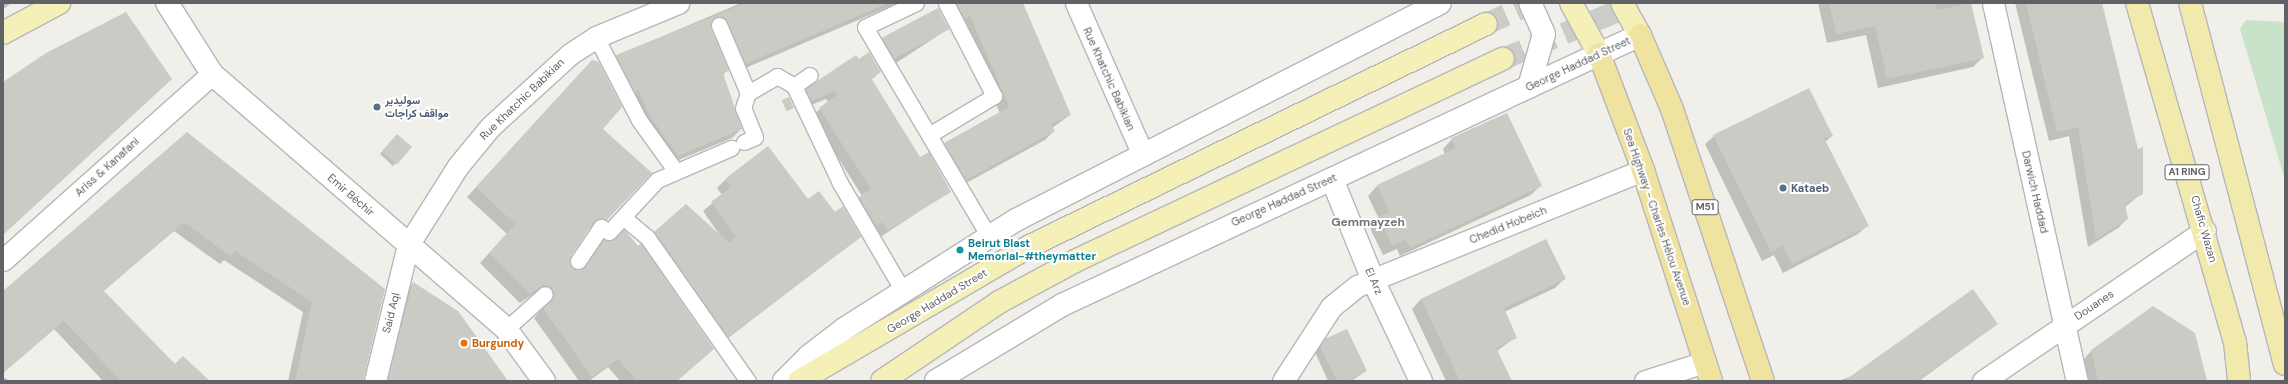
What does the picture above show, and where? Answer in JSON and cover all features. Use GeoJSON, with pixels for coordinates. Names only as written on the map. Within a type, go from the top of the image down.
{"type":"FeatureCollection","features":[{"type":"Feature","properties":{"kind":"highway","name":"Chafic Wazan"},"geometry":{"type":"LineString","coordinates":[[2137,3],[2205,230],[2235,342],[2239,381]]}},
{"type":"Feature","properties":{"kind":"highway"},"geometry":{"type":"LineString","coordinates":[[2190,3],[2272,306],[2285,364]]}},
{"type":"Feature","properties":{"kind":"highway","name":"M51"},"geometry":{"type":"LineString","coordinates":[[1640,35],[1672,109],[1764,381]]}},
{"type":"Feature","properties":{"kind":"highway","name":"Sea Highway - Charles Hélou Avenue"},"geometry":{"type":"LineString","coordinates":[[1599,54],[1642,170],[1708,372]]}},
{"type":"Feature","properties":{"kind":"main road"},"geometry":{"type":"LineString","coordinates":[[3,33],[59,3]]}},
{"type":"Feature","properties":{"kind":"main road","name":"Emir Béchir"},"geometry":{"type":"LineString","coordinates":[[166,3],[212,74],[506,329],[544,381]]}},
{"type":"Feature","properties":{"kind":"main road"},"geometry":{"type":"LineString","coordinates":[[784,381],[809,356],[902,289],[989,237],[1143,155],[1440,3]]}},
{"type":"Feature","properties":{"kind":"main road"},"geometry":{"type":"LineString","coordinates":[[1529,88],[1544,48],[1544,34],[1530,3]]}},
{"type":"Feature","properties":{"kind":"main road"},"geometry":{"type":"LineString","coordinates":[[1571,3],[1599,54]]}},
{"type":"Feature","properties":{"kind":"main road"},"geometry":{"type":"LineString","coordinates":[[1622,3],[1640,35]]}},
{"type":"Feature","properties":{"kind":"main road","name":"George Haddad Street"},"geometry":{"type":"LineString","coordinates":[[799,381],[1030,246],[1486,24]]}},
{"type":"Feature","properties":{"kind":"main road","name":"George Haddad Street"},"geometry":{"type":"LineString","coordinates":[[948,378],[1062,305],[1640,35]]}},
{"type":"Feature","properties":{"kind":"main road"},"geometry":{"type":"LineString","coordinates":[[882,381],[1001,301],[1077,260],[1503,59]]}},
{"type":"Feature","properties":{"kind":"main road","name":"El Arz"},"geometry":{"type":"LineString","coordinates":[[1332,178],[1373,280],[1421,381]]}},
{"type":"Feature","properties":{"kind":"street","name":"Rue Khatchic Babikian"},"geometry":{"type":"LineString","coordinates":[[408,245],[436,197],[490,127],[570,54],[596,37],[678,3]]}},
{"type":"Feature","properties":{"kind":"street"},"geometry":{"type":"LineString","coordinates":[[916,3],[865,27],[989,237]]}},
{"type":"Feature","properties":{"kind":"street"},"geometry":{"type":"LineString","coordinates":[[929,135],[994,96],[946,3]]}},
{"type":"Feature","properties":{"kind":"street","name":"Rue Khatchic Babikian"},"geometry":{"type":"LineString","coordinates":[[1076,3],[1143,155]]}},
{"type":"Feature","properties":{"kind":"street","name":"Darwich Haddad"},"geometry":{"type":"LineString","coordinates":[[1993,3],[2077,381]]}},
{"type":"Feature","properties":{"kind":"street"},"geometry":{"type":"LineString","coordinates":[[578,261],[602,227],[610,232],[658,180],[675,170],[755,137],[743,108],[748,92],[719,25]]}},
{"type":"Feature","properties":{"kind":"street"},"geometry":{"type":"LineString","coordinates":[[596,37],[639,120],[675,170]]}},
{"type":"Feature","properties":{"kind":"street","name":"Ariss & Kanafani"},"geometry":{"type":"LineString","coordinates":[[3,260],[212,74]]}},
{"type":"Feature","properties":{"kind":"street"},"geometry":{"type":"LineString","coordinates":[[794,86],[810,75]]}},
{"type":"Feature","properties":{"kind":"street"},"geometry":{"type":"LineString","coordinates":[[748,92],[777,76],[794,86],[840,183],[902,289]]}},
{"type":"Feature","properties":{"kind":"street","name":"Chedid Hobeich"},"geometry":{"type":"LineString","coordinates":[[1283,381],[1331,307],[1343,295],[1373,280],[1642,170]]}},
{"type":"Feature","properties":{"kind":"street"},"geometry":{"type":"LineString","coordinates":[[623,218],[647,237],[748,381]]}},
{"type":"Feature","properties":{"kind":"street","name":"Douanes"},"geometry":{"type":"LineString","coordinates":[[1983,381],[2205,230]]}},
{"type":"Feature","properties":{"kind":"street","name":"Said Aql"},"geometry":{"type":"LineString","coordinates":[[375,381],[408,245]]}},
{"type":"Feature","properties":{"kind":"street"},"geometry":{"type":"LineString","coordinates":[[506,329],[545,294]]}},
{"type":"Feature","properties":{"kind":"street"},"geometry":{"type":"LineString","coordinates":[[1644,381],[1708,372]]}},
{"type":"Feature","properties":{"kind":"green space"},"geometry":{"type":"Polygon","coordinates":[[[2246,20],[2285,22],[2285,180],[2240,29],[2246,20]]]}},
{"type":"Feature","properties":{"kind":"building"},"geometry":{"type":"Polygon","coordinates":[[[746,3],[888,3],[745,64],[727,21],[715,17],[711,28],[729,71],[723,73],[742,129],[678,156],[649,115],[638,89],[635,93],[616,55],[746,3]]]}},
{"type":"Feature","properties":{"kind":"building"},"geometry":{"type":"Polygon","coordinates":[[[956,3],[1023,3],[1071,115],[1051,124],[1055,131],[966,180],[944,143],[1009,107],[970,16],[965,19],[956,3]]]}},
{"type":"Feature","properties":{"kind":"building"},"geometry":{"type":"Polygon","coordinates":[[[1829,3],[1935,3],[1936,10],[1971,3],[1984,58],[1887,79],[1875,26],[1836,34],[1829,3]]]}},
{"type":"Feature","properties":{"kind":"building"},"geometry":{"type":"Polygon","coordinates":[[[2026,3],[2102,3],[2138,149],[2143,147],[2143,194],[2125,204],[2128,219],[2096,239],[2078,127],[2057,132],[2026,3]]]}},
{"type":"Feature","properties":{"kind":"building"},"geometry":{"type":"Polygon","coordinates":[[[938,8],[949,29],[893,59],[881,38],[938,8]]]}},
{"type":"Feature","properties":{"kind":"building"},"geometry":{"type":"Polygon","coordinates":[[[126,12],[172,79],[3,235],[3,82],[46,53],[126,12]]]}},
{"type":"Feature","properties":{"kind":"building"},"geometry":{"type":"Polygon","coordinates":[[[869,52],[881,72],[871,78],[920,157],[929,152],[951,192],[887,231],[882,222],[876,226],[859,197],[871,189],[819,108],[837,95],[835,91],[811,101],[805,89],[856,55],[859,59],[869,52]]]}},
{"type":"Feature","properties":{"kind":"building"},"geometry":{"type":"Polygon","coordinates":[[[592,60],[599,62],[622,107],[603,129],[652,173],[607,220],[601,218],[594,222],[571,256],[570,265],[582,269],[604,239],[613,240],[624,229],[638,246],[641,243],[714,349],[677,381],[637,381],[618,359],[592,377],[543,308],[553,297],[552,288],[543,285],[530,294],[489,253],[515,224],[476,187],[592,60]]]}},
{"type":"Feature","properties":{"kind":"building"},"geometry":{"type":"Polygon","coordinates":[[[1809,88],[1833,136],[1824,138],[1869,226],[1792,264],[1783,246],[1771,252],[1713,135],[1809,88]]]}},
{"type":"Feature","properties":{"kind":"building"},"geometry":{"type":"Polygon","coordinates":[[[789,97],[794,108],[787,111],[782,100],[789,97]]]}},
{"type":"Feature","properties":{"kind":"building"},"geometry":{"type":"Polygon","coordinates":[[[1507,113],[1542,186],[1410,248],[1406,240],[1392,246],[1379,217],[1389,212],[1377,185],[1456,148],[1451,138],[1507,113]]]}},
{"type":"Feature","properties":{"kind":"building"},"geometry":{"type":"Polygon","coordinates":[[[187,132],[385,289],[363,381],[295,381],[312,302],[235,251],[230,256],[184,222],[104,291],[175,364],[183,356],[210,381],[121,381],[64,321],[3,373],[3,291],[187,132]]]}},
{"type":"Feature","properties":{"kind":"building"},"geometry":{"type":"Polygon","coordinates":[[[397,134],[412,147],[397,164],[382,151],[397,134]]]}},
{"type":"Feature","properties":{"kind":"building"},"geometry":{"type":"Polygon","coordinates":[[[768,146],[808,199],[819,191],[835,212],[843,206],[861,237],[728,337],[654,232],[686,204],[729,243],[736,237],[711,202],[731,187],[725,179],[768,146]]]}},
{"type":"Feature","properties":{"kind":"building"},"geometry":{"type":"Polygon","coordinates":[[[1546,239],[1566,279],[1504,308],[1517,338],[1496,348],[1512,381],[1460,381],[1421,299],[1546,239]]]}},
{"type":"Feature","properties":{"kind":"building"},"geometry":{"type":"Polygon","coordinates":[[[413,282],[458,311],[508,381],[387,381],[413,282]]]}},
{"type":"Feature","properties":{"kind":"building"},"geometry":{"type":"Polygon","coordinates":[[[1973,289],[1998,324],[1917,381],[1844,381],[1973,289]]]}},
{"type":"Feature","properties":{"kind":"building"},"geometry":{"type":"Polygon","coordinates":[[[2153,306],[2195,333],[2207,381],[2098,381],[2091,350],[2153,306]]]}},
{"type":"Feature","properties":{"kind":"building"},"geometry":{"type":"Polygon","coordinates":[[[1347,329],[1367,371],[1346,381],[1337,381],[1320,346],[1325,339],[1347,329]]]}},
{"type":"Feature","properties":{"kind":"tunnel"},"geometry":{"type":"LineString","coordinates":[[1486,24],[1533,3]]}},
{"type":"Feature","properties":{"kind":"tunnel"},"geometry":{"type":"LineString","coordinates":[[1503,59],[1637,3]]}},
{"type":"Feature","properties":{"kind":"place","name":"سوليدير مواقف كراجات"},"geometry":{"type":"Point","coordinates":[377,107]}},
{"type":"Feature","properties":{"kind":"place","name":"Kataeb"},"geometry":{"type":"Point","coordinates":[1783,188]}},
{"type":"Feature","properties":{"kind":"place","name":"Beirut Blast Memorial-#theymatter"},"geometry":{"type":"Point","coordinates":[960,250]}},
{"type":"Feature","properties":{"kind":"place","name":"Burgundy"},"geometry":{"type":"Point","coordinates":[464,343]}},
{"type":"Feature","properties":{"kind":"district","name":"Gemmayzeh"},"geometry":{"type":"Point","coordinates":[1368,223]}}]}
